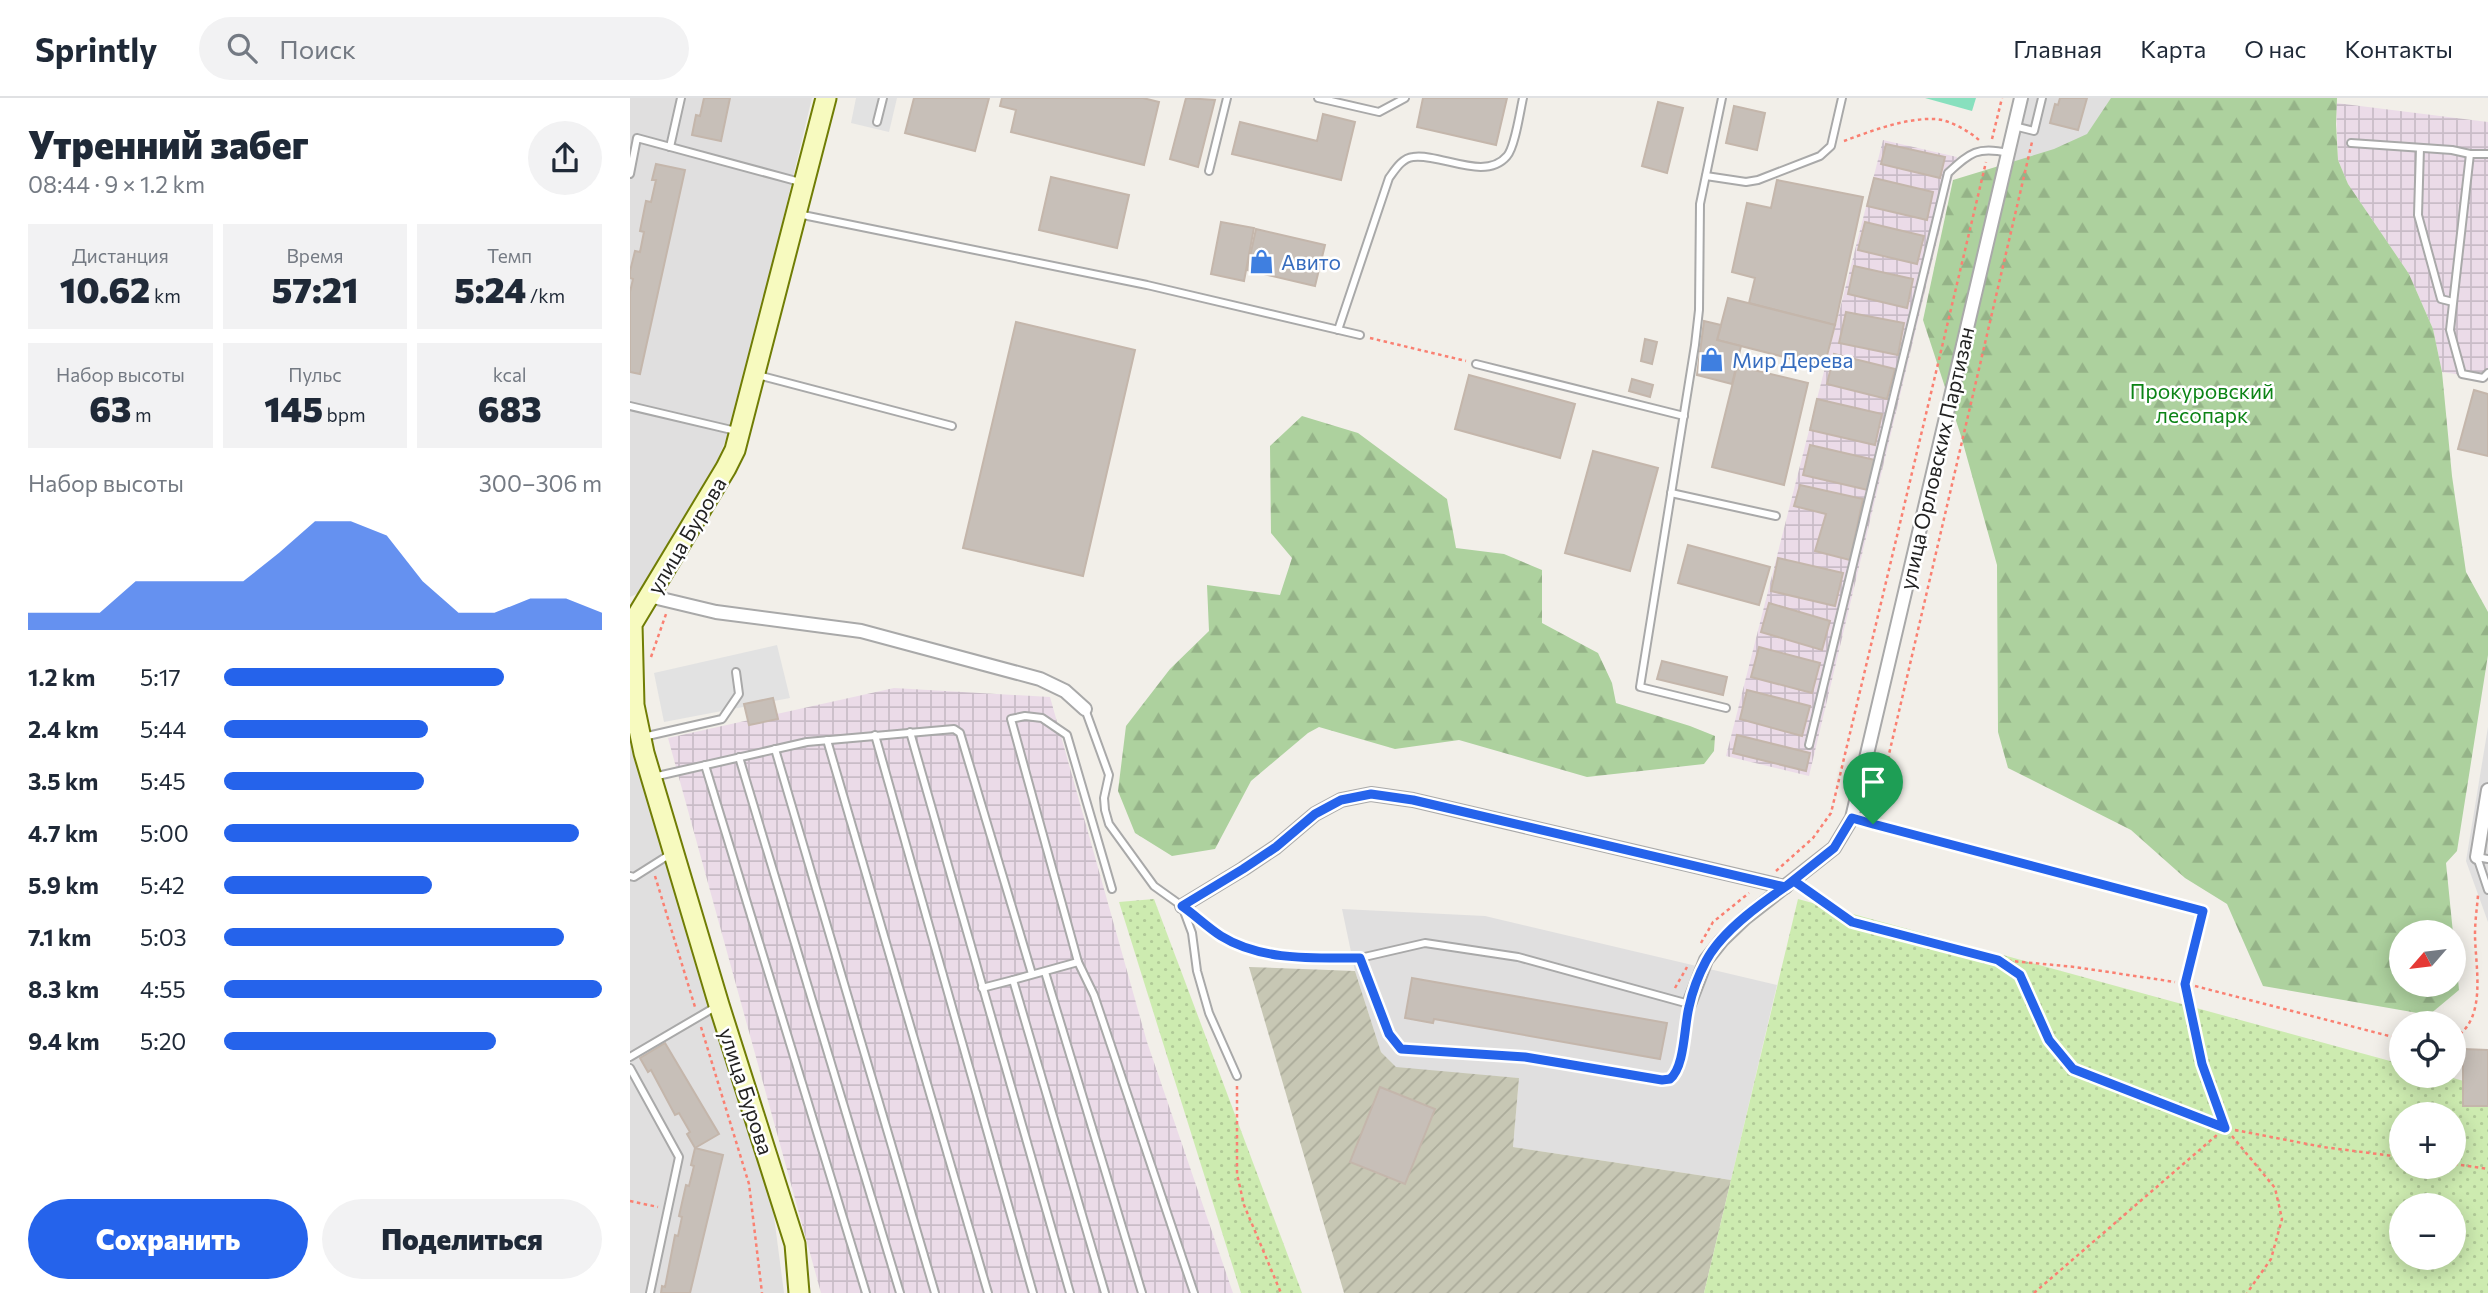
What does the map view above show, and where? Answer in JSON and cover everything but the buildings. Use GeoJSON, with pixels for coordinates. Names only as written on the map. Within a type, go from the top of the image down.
{"type":"FeatureCollection","features":[{"type":"Feature","properties":{"kind":"main road","name":"улица Бурова"},"geometry":{"type":"LineString","coordinates":[[799,1293],[795,1244],[719,1005],[632,704],[631,624],[726,468],[741,432],[826,98]]}},
{"type":"Feature","properties":{"kind":"street","name":"улица Орловских Партизан"},"geometry":{"type":"LineString","coordinates":[[1689,1004],[1706,960],[1722,940],[1745,918],[1834,848],[1852,818],[2021,98]]}},
{"type":"Feature","properties":{"kind":"street"},"geometry":{"type":"LineString","coordinates":[[649,596],[716,612],[822,624],[874,634],[1040,679],[1065,691],[1085,709]]}},
{"type":"Feature","properties":{"kind":"street"},"geometry":{"type":"LineString","coordinates":[[2482,858],[2488,790]]}},
{"type":"Feature","properties":{"kind":"street"},"geometry":{"type":"LineString","coordinates":[[1182,906],[1276,847],[1315,814],[1341,800],[1371,794],[1413,800],[1763,882],[1790,884]]}},
{"type":"Feature","properties":{"kind":"lane"},"geometry":{"type":"LineString","coordinates":[[670,147],[681,98]]}},
{"type":"Feature","properties":{"kind":"lane"},"geometry":{"type":"LineString","coordinates":[[877,122],[883,98]]}},
{"type":"Feature","properties":{"kind":"lane"},"geometry":{"type":"LineString","coordinates":[[1209,171],[1227,98]]}},
{"type":"Feature","properties":{"kind":"lane"},"geometry":{"type":"LineString","coordinates":[[1318,98],[1379,112],[1405,98]]}},
{"type":"Feature","properties":{"kind":"lane"},"geometry":{"type":"LineString","coordinates":[[1338,330],[1389,178],[1400,163],[1412,156],[1481,167],[1496,166],[1510,154],[1523,98]]}},
{"type":"Feature","properties":{"kind":"lane"},"geometry":{"type":"LineString","coordinates":[[1722,98],[1700,204],[1699,310],[1685,416],[1640,687],[1726,708]]}},
{"type":"Feature","properties":{"kind":"lane"},"geometry":{"type":"LineString","coordinates":[[1706,176],[1758,180],[1820,156],[1831,146],[1842,98]]}},
{"type":"Feature","properties":{"kind":"lane"},"geometry":{"type":"LineString","coordinates":[[2014,126],[2034,131],[2042,98]]}},
{"type":"Feature","properties":{"kind":"lane"},"geometry":{"type":"LineString","coordinates":[[630,174],[637,138],[804,183]]}},
{"type":"Feature","properties":{"kind":"lane"},"geometry":{"type":"LineString","coordinates":[[2351,143],[2488,154]]}},
{"type":"Feature","properties":{"kind":"lane"},"geometry":{"type":"LineString","coordinates":[[2420,148],[2418,215],[2441,299],[2453,302]]}},
{"type":"Feature","properties":{"kind":"lane"},"geometry":{"type":"LineString","coordinates":[[1809,745],[1948,173],[1965,157],[1989,149],[2008,153]]}},
{"type":"Feature","properties":{"kind":"lane"},"geometry":{"type":"LineString","coordinates":[[2470,154],[2450,330],[2462,374],[2483,378],[2488,373]]}},
{"type":"Feature","properties":{"kind":"lane"},"geometry":{"type":"LineString","coordinates":[[797,214],[1147,285],[1360,335]]}},
{"type":"Feature","properties":{"kind":"lane"},"geometry":{"type":"LineString","coordinates":[[1476,364],[1685,416]]}},
{"type":"Feature","properties":{"kind":"lane"},"geometry":{"type":"LineString","coordinates":[[756,375],[951,426]]}},
{"type":"Feature","properties":{"kind":"lane"},"geometry":{"type":"LineString","coordinates":[[630,407],[741,432]]}},
{"type":"Feature","properties":{"kind":"lane"},"geometry":{"type":"LineString","coordinates":[[1671,493],[1776,516]]}},
{"type":"Feature","properties":{"kind":"lane"},"geometry":{"type":"LineString","coordinates":[[641,737],[722,719],[739,694],[736,673]]}},
{"type":"Feature","properties":{"kind":"lane"},"geometry":{"type":"LineString","coordinates":[[1085,709],[1109,775],[1104,798],[1109,824],[1154,886],[1222,937],[1257,951],[1303,957],[1360,958],[1425,943],[1518,957],[1689,1004],[1678,1069],[1670,1079],[1662,1080],[1525,1057],[1409,1051],[1395,1044],[1389,1034],[1360,958]]}},
{"type":"Feature","properties":{"kind":"lane"},"geometry":{"type":"LineString","coordinates":[[1112,889],[1067,735],[1042,718],[1026,716],[1012,719],[1078,962],[1094,995],[1194,1293]]}},
{"type":"Feature","properties":{"kind":"lane"},"geometry":{"type":"LineString","coordinates":[[652,777],[827,740],[954,729],[960,733],[1032,974]]}},
{"type":"Feature","properties":{"kind":"lane"},"geometry":{"type":"LineString","coordinates":[[910,732],[1070,1293]]}},
{"type":"Feature","properties":{"kind":"lane"},"geometry":{"type":"LineString","coordinates":[[875,735],[1033,1293]]}},
{"type":"Feature","properties":{"kind":"lane"},"geometry":{"type":"LineString","coordinates":[[827,740],[988,1293]]}},
{"type":"Feature","properties":{"kind":"lane"},"geometry":{"type":"LineString","coordinates":[[775,749],[935,1293]]}},
{"type":"Feature","properties":{"kind":"lane"},"geometry":{"type":"LineString","coordinates":[[739,757],[900,1293]]}},
{"type":"Feature","properties":{"kind":"lane"},"geometry":{"type":"LineString","coordinates":[[705,765],[866,1293]]}},
{"type":"Feature","properties":{"kind":"lane"},"geometry":{"type":"LineString","coordinates":[[1852,818],[2203,911],[2185,984],[2202,1064],[2225,1128]]}},
{"type":"Feature","properties":{"kind":"lane"},"geometry":{"type":"LineString","coordinates":[[630,876],[634,877],[674,852]]}},
{"type":"Feature","properties":{"kind":"lane"},"geometry":{"type":"LineString","coordinates":[[2482,858],[2488,890]]}},
{"type":"Feature","properties":{"kind":"lane"},"geometry":{"type":"LineString","coordinates":[[1182,906],[1192,933],[1197,971],[1209,1013],[1237,1076]]}},
{"type":"Feature","properties":{"kind":"lane"},"geometry":{"type":"LineString","coordinates":[[982,988],[1078,962]]}},
{"type":"Feature","properties":{"kind":"lane"},"geometry":{"type":"LineString","coordinates":[[1045,972],[1142,1293]]}},
{"type":"Feature","properties":{"kind":"lane"},"geometry":{"type":"LineString","coordinates":[[1013,980],[1105,1293]]}},
{"type":"Feature","properties":{"kind":"lane"},"geometry":{"type":"LineString","coordinates":[[630,1057],[719,1005]]}},
{"type":"Feature","properties":{"kind":"lane"},"geometry":{"type":"LineString","coordinates":[[630,1068],[679,1157],[650,1293]]}},
{"type":"Feature","properties":{"kind":"path"},"geometry":{"type":"LineString","coordinates":[[1700,944],[1713,922],[1814,838],[1831,813],[2003,98]]}},
{"type":"Feature","properties":{"kind":"path"},"geometry":{"type":"LineString","coordinates":[[1831,146],[1884,126],[1936,118],[1971,133],[1989,149]]}},
{"type":"Feature","properties":{"kind":"path"},"geometry":{"type":"LineString","coordinates":[[1873,824],[2034,131]]}},
{"type":"Feature","properties":{"kind":"path"},"geometry":{"type":"LineString","coordinates":[[1360,335],[1476,364]]}},
{"type":"Feature","properties":{"kind":"path"},"geometry":{"type":"LineString","coordinates":[[651,664],[652,652],[670,601]]}},
{"type":"Feature","properties":{"kind":"path"},"geometry":{"type":"LineString","coordinates":[[652,866],[749,1184],[762,1293]]}},
{"type":"Feature","properties":{"kind":"path"},"geometry":{"type":"LineString","coordinates":[[1790,884],[1852,922],[1998,960],[2075,967],[2185,984],[2389,1036]]}},
{"type":"Feature","properties":{"kind":"path"},"geometry":{"type":"LineString","coordinates":[[2466,1026],[2471,1021],[2477,992],[2475,934],[2478,895]]}},
{"type":"Feature","properties":{"kind":"path"},"geometry":{"type":"LineString","coordinates":[[1998,960],[2020,975],[2049,1040],[2073,1069],[2225,1128],[2323,1147],[2389,1155]]}},
{"type":"Feature","properties":{"kind":"path"},"geometry":{"type":"LineString","coordinates":[[1669,999],[1688,966]]}},
{"type":"Feature","properties":{"kind":"path"},"geometry":{"type":"LineString","coordinates":[[1237,1076],[1237,1174],[1244,1205],[1281,1293]]}},
{"type":"Feature","properties":{"kind":"path"},"geometry":{"type":"LineString","coordinates":[[2034,1293],[2225,1128]]}},
{"type":"Feature","properties":{"kind":"path"},"geometry":{"type":"LineString","coordinates":[[2225,1128],[2275,1188],[2282,1219],[2271,1259],[2247,1293]]}},
{"type":"Feature","properties":{"kind":"path"},"geometry":{"type":"LineString","coordinates":[[2466,1166],[2488,1169]]}},
{"type":"Feature","properties":{"kind":"path"},"geometry":{"type":"LineString","coordinates":[[630,1201],[668,1209]]}},
{"type":"Feature","properties":{"kind":"shaded area"},"geometry":{"type":"Polygon","coordinates":[[[630,98],[812,98],[736,415],[714,468],[639,593],[630,597],[630,98]]]}},
{"type":"Feature","properties":{"kind":"shaded area"},"geometry":{"type":"Polygon","coordinates":[[[856,98],[897,98],[889,132],[851,123],[856,98]]]}},
{"type":"Feature","properties":{"kind":"shaded area"},"geometry":{"type":"Polygon","coordinates":[[[2022,98],[2132,98],[2085,186],[2004,162],[2022,98]]]}},
{"type":"Feature","properties":{"kind":"shaded area"},"geometry":{"type":"Polygon","coordinates":[[[2336,103],[2488,122],[2488,379],[2442,372],[2433,329],[2409,274],[2348,184],[2338,160],[2336,103]]]}},
{"type":"Feature","properties":{"kind":"shaded area"},"geometry":{"type":"Polygon","coordinates":[[[1883,140],[1957,157],[1809,776],[1726,756],[1883,140]]]}},
{"type":"Feature","properties":{"kind":"shaded area"},"geometry":{"type":"Polygon","coordinates":[[[777,645],[790,698],[664,722],[654,673],[777,645]]]}},
{"type":"Feature","properties":{"kind":"shaded area"},"geometry":{"type":"Polygon","coordinates":[[[894,688],[1050,697],[1147,1042],[1233,1293],[821,1293],[668,738],[894,688]]]}},
{"type":"Feature","properties":{"kind":"shaded area"},"geometry":{"type":"Polygon","coordinates":[[[2488,727],[2488,922],[2466,861],[2488,727]]]}},
{"type":"Feature","properties":{"kind":"shaded area"},"geometry":{"type":"Polygon","coordinates":[[[630,743],[773,1209],[784,1293],[630,1293],[630,743]]]}},
{"type":"Feature","properties":{"kind":"shaded area"},"geometry":{"type":"Polygon","coordinates":[[[1342,909],[1485,916],[1777,985],[1731,1180],[1513,1147],[1519,1078],[1396,1068],[1381,1052],[1355,971],[1342,909]]]}},
{"type":"Feature","properties":{"kind":"shaded area"},"geometry":{"type":"Polygon","coordinates":[[[1249,967],[1355,971],[1381,1052],[1396,1067],[1519,1078],[1513,1147],[1731,1180],[1704,1293],[1344,1293],[1249,967]]]}},
{"type":"Feature","properties":{"kind":"green space"},"geometry":{"type":"Polygon","coordinates":[[[1925,98],[1976,98],[1972,111],[1925,98]]]}},
{"type":"Feature","properties":{"kind":"green space","name":"Прокуровский лесопарк"},"geometry":{"type":"Polygon","coordinates":[[[2111,98],[2337,98],[2338,160],[2348,184],[2409,274],[2433,329],[2442,372],[2452,476],[2466,572],[2488,612],[2488,655],[2457,851],[2446,863],[2452,920],[2389,920],[2389,998],[2449,998],[2434,1011],[2406,1011],[2263,986],[2227,904],[2185,878],[2131,830],[2008,768],[1998,732],[1997,565],[1961,436],[1923,320],[1953,180],[2054,149],[2087,134],[2111,98]]]}},
{"type":"Feature","properties":{"kind":"green space"},"geometry":{"type":"Polygon","coordinates":[[[1302,416],[1358,433],[1447,499],[1456,548],[1504,554],[1542,570],[1542,623],[1598,653],[1612,683],[1616,703],[1715,736],[1714,751],[1704,764],[1587,777],[1459,740],[1395,749],[1319,727],[1308,733],[1251,781],[1215,849],[1172,856],[1135,833],[1118,791],[1126,726],[1170,669],[1209,631],[1207,585],[1280,595],[1292,558],[1271,533],[1270,446],[1302,416]]]}},
{"type":"Feature","properties":{"kind":"green space"},"geometry":{"type":"Polygon","coordinates":[[[1154,899],[1302,1293],[1241,1293],[1119,902],[1154,899]]]}},
{"type":"Feature","properties":{"kind":"green space"},"geometry":{"type":"Polygon","coordinates":[[[1798,899],[2389,1061],[2389,1088],[2466,1088],[2466,1082],[2488,1088],[2488,1293],[1704,1293],[1798,899]]]}},
{"type":"Feature","properties":{"kind":"place","name":"Авито"},"geometry":{"type":"Point","coordinates":[1261,261]}},
{"type":"Feature","properties":{"kind":"place","name":"Мир Дерева"},"geometry":{"type":"Point","coordinates":[1712,359]}},
{"type":"Feature","properties":{"kind":"route"},"geometry":{"type":"LineString","coordinates":[[1371,794],[1413,800],[1785,887],[1834,848],[1852,818],[1873,824],[2203,911],[2185,984],[2202,1064],[2225,1128],[2073,1069],[2049,1040],[2020,975],[1998,960],[1852,922],[1794,881],[1745,918],[1706,960],[1689,1004],[1678,1069],[1670,1079],[1662,1080],[1525,1057],[1401,1049],[1389,1034],[1360,958],[1303,957],[1257,951],[1222,937],[1182,906],[1276,847],[1315,814],[1341,800],[1371,794]]}}]}
